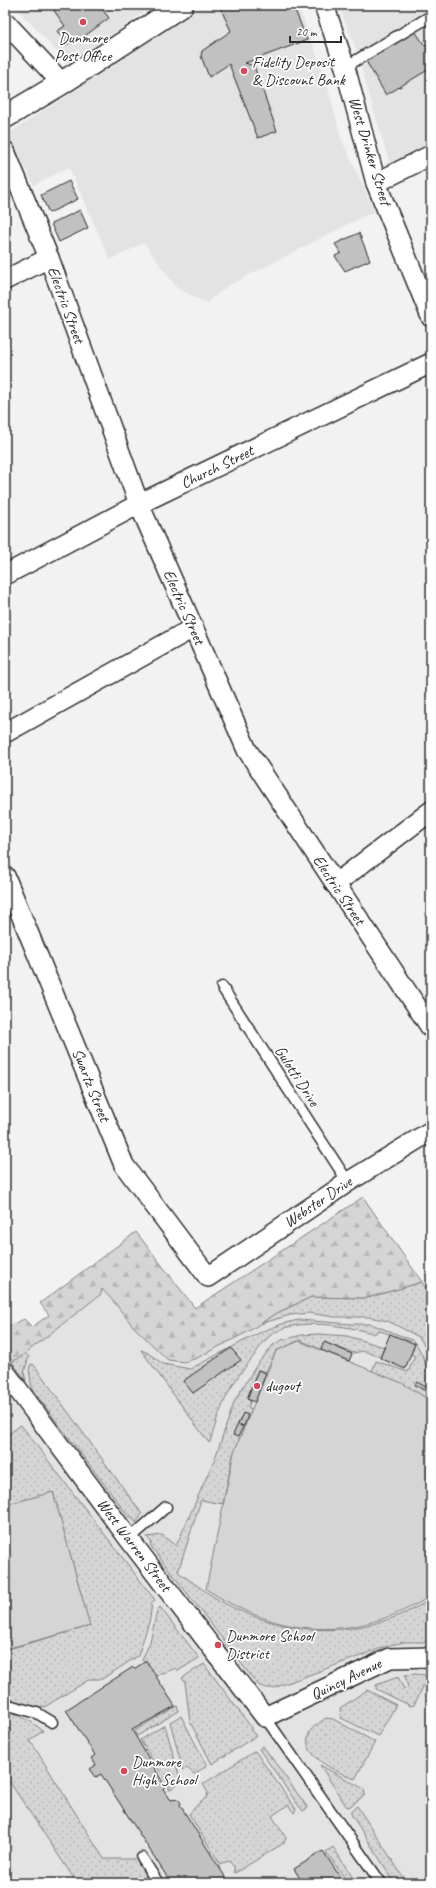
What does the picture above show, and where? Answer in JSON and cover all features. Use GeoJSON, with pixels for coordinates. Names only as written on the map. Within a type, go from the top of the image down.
{"type":"FeatureCollection","features":[{"type":"Feature","properties":{"kind":"main road"},"geometry":{"type":"LineString","coordinates":[[5,117],[62,83],[182,5]]}},
{"type":"Feature","properties":{"kind":"street","name":"West Drinker Street"},"geometry":{"type":"LineString","coordinates":[[324,5],[345,67],[376,183],[431,317]]}},
{"type":"Feature","properties":{"kind":"street"},"geometry":{"type":"LineString","coordinates":[[5,22],[62,83]]}},
{"type":"Feature","properties":{"kind":"street","name":"Electric Street"},"geometry":{"type":"LineString","coordinates":[[5,151],[49,258],[139,504],[247,750],[431,1028]]}},
{"type":"Feature","properties":{"kind":"street"},"geometry":{"type":"LineString","coordinates":[[376,183],[431,155]]}},
{"type":"Feature","properties":{"kind":"street"},"geometry":{"type":"LineString","coordinates":[[5,280],[49,258]]}},
{"type":"Feature","properties":{"kind":"street","name":"Church Street"},"geometry":{"type":"LineString","coordinates":[[5,575],[139,504],[431,363]]}},
{"type":"Feature","properties":{"kind":"street"},"geometry":{"type":"LineString","coordinates":[[5,733],[193,628]]}},
{"type":"Feature","properties":{"kind":"street"},"geometry":{"type":"LineString","coordinates":[[335,884],[431,812]]}},
{"type":"Feature","properties":{"kind":"street","name":"Swartz Street"},"geometry":{"type":"LineString","coordinates":[[5,876],[124,1165],[208,1277]]}},
{"type":"Feature","properties":{"kind":"street","name":"Webster Drive"},"geometry":{"type":"LineString","coordinates":[[208,1277],[348,1182],[431,1131]]}},
{"type":"Feature","properties":{"kind":"street","name":"West Warren Street"},"geometry":{"type":"LineString","coordinates":[[5,1372],[129,1539],[265,1717]]}},
{"type":"Feature","properties":{"kind":"street","name":"Quincy Avenue"},"geometry":{"type":"LineString","coordinates":[[265,1717],[390,1658],[431,1657]]}},
{"type":"Feature","properties":{"kind":"lane"},"geometry":{"type":"LineString","coordinates":[[345,67],[431,16]]}},
{"type":"Feature","properties":{"kind":"lane","name":"Gulotti Drive"},"geometry":{"type":"LineString","coordinates":[[222,987],[348,1182]]}},
{"type":"Feature","properties":{"kind":"lane"},"geometry":{"type":"LineString","coordinates":[[129,1539],[166,1507]]}},
{"type":"Feature","properties":{"kind":"lane"},"geometry":{"type":"LineString","coordinates":[[5,1704],[37,1713],[52,1722]]}},
{"type":"Feature","properties":{"kind":"lane"},"geometry":{"type":"LineString","coordinates":[[265,1717],[381,1883]]}},
{"type":"Feature","properties":{"kind":"lane"},"geometry":{"type":"LineString","coordinates":[[142,1858],[158,1883]]}},
{"type":"Feature","properties":{"kind":"shaded area"},"geometry":{"type":"Polygon","coordinates":[[[13,5],[155,5],[69,64],[13,5]]]}},
{"type":"Feature","properties":{"kind":"shaded area"},"geometry":{"type":"Polygon","coordinates":[[[205,5],[298,5],[326,80],[341,138],[375,212],[362,217],[228,286],[206,303],[177,288],[144,243],[110,260],[69,167],[34,185],[8,134],[205,5]]]}},
{"type":"Feature","properties":{"kind":"shaded area"},"geometry":{"type":"Polygon","coordinates":[[[338,5],[431,5],[431,142],[390,165],[354,44],[338,5]]]}},
{"type":"Feature","properties":{"kind":"shaded area","name":"Dunmore School District"},"geometry":{"type":"Polygon","coordinates":[[[363,1197],[431,1296],[431,1883],[5,1883],[5,1328],[24,1319],[32,1327],[49,1315],[40,1303],[136,1232],[195,1308],[363,1197]]]}},
{"type":"Feature","properties":{"kind":"green space"},"geometry":{"type":"Polygon","coordinates":[[[363,1197],[422,1282],[367,1298],[311,1297],[277,1313],[249,1331],[197,1358],[185,1362],[168,1360],[133,1326],[102,1289],[101,1294],[18,1359],[12,1361],[5,1350],[5,1328],[24,1319],[32,1327],[49,1315],[40,1303],[136,1232],[195,1308],[363,1197]]]}},
{"type":"Feature","properties":{"kind":"green space"},"geometry":{"type":"Polygon","coordinates":[[[422,1282],[431,1296],[431,1356],[419,1337],[388,1321],[369,1317],[334,1317],[309,1313],[290,1315],[260,1324],[277,1313],[311,1297],[367,1298],[422,1282]]]}},
{"type":"Feature","properties":{"kind":"green space"},"geometry":{"type":"Polygon","coordinates":[[[299,1320],[371,1324],[412,1340],[417,1345],[424,1359],[431,1381],[431,1401],[403,1384],[372,1371],[376,1361],[408,1372],[415,1356],[411,1354],[415,1344],[378,1330],[375,1334],[352,1328],[324,1324],[296,1325],[284,1328],[274,1333],[261,1346],[242,1371],[230,1390],[221,1409],[209,1443],[141,1350],[148,1353],[163,1364],[190,1369],[263,1331],[285,1323],[299,1320]]]}},
{"type":"Feature","properties":{"kind":"green space"},"geometry":{"type":"Polygon","coordinates":[[[318,1334],[347,1336],[384,1347],[380,1357],[364,1351],[353,1353],[324,1342],[320,1349],[300,1340],[276,1351],[266,1372],[258,1370],[247,1399],[251,1401],[248,1407],[252,1409],[233,1455],[223,1504],[201,1500],[178,1572],[226,1604],[278,1624],[304,1628],[330,1630],[381,1622],[406,1612],[431,1599],[431,1642],[405,1642],[390,1645],[274,1688],[268,1688],[260,1686],[254,1680],[150,1545],[152,1543],[147,1537],[162,1535],[176,1546],[215,1458],[235,1400],[256,1366],[273,1345],[282,1340],[302,1335],[318,1334]]]}},
{"type":"Feature","properties":{"kind":"green space"},"geometry":{"type":"Polygon","coordinates":[[[299,1341],[402,1383],[431,1401],[431,1596],[402,1611],[373,1622],[345,1627],[317,1628],[290,1625],[262,1617],[234,1605],[206,1589],[234,1452],[276,1351],[299,1341]]]}},
{"type":"Feature","properties":{"kind":"green space"},"geometry":{"type":"Polygon","coordinates":[[[25,1353],[29,1357],[24,1372],[26,1381],[12,1362],[25,1353]]]}},
{"type":"Feature","properties":{"kind":"green space"},"geometry":{"type":"Polygon","coordinates":[[[31,1364],[34,1365],[142,1514],[136,1523],[131,1516],[129,1517],[32,1389],[29,1369],[31,1364]]]}},
{"type":"Feature","properties":{"kind":"green space"},"geometry":{"type":"Polygon","coordinates":[[[21,1425],[155,1600],[152,1602],[150,1619],[138,1656],[102,1679],[90,1679],[46,1706],[34,1710],[5,1698],[5,1650],[90,1626],[53,1492],[5,1505],[6,1436],[21,1425]]]}},
{"type":"Feature","properties":{"kind":"green space"},"geometry":{"type":"Polygon","coordinates":[[[53,1492],[90,1626],[5,1649],[5,1505],[53,1492]]]}},
{"type":"Feature","properties":{"kind":"green space"},"geometry":{"type":"Polygon","coordinates":[[[160,1607],[199,1658],[178,1671],[176,1668],[164,1673],[162,1672],[157,1676],[146,1660],[142,1660],[150,1642],[157,1611],[160,1607]]]}},
{"type":"Feature","properties":{"kind":"green space"},"geometry":{"type":"Polygon","coordinates":[[[204,1664],[251,1727],[251,1730],[256,1736],[212,1764],[190,1722],[185,1682],[182,1678],[204,1664]]]}},
{"type":"Feature","properties":{"kind":"green space"},"geometry":{"type":"Polygon","coordinates":[[[405,1675],[425,1675],[427,1679],[414,1705],[411,1706],[376,1689],[376,1685],[398,1677],[404,1689],[408,1688],[405,1675]]]}},
{"type":"Feature","properties":{"kind":"green space"},"geometry":{"type":"Polygon","coordinates":[[[367,1690],[396,1705],[378,1736],[341,1718],[340,1708],[367,1690]]]}},
{"type":"Feature","properties":{"kind":"green space"},"geometry":{"type":"Polygon","coordinates":[[[177,1706],[179,1711],[137,1736],[134,1731],[177,1706]]]}},
{"type":"Feature","properties":{"kind":"green space"},"geometry":{"type":"Polygon","coordinates":[[[5,1711],[25,1718],[43,1731],[30,1740],[104,1859],[136,1859],[149,1883],[77,1883],[5,1775],[5,1711]]]}},
{"type":"Feature","properties":{"kind":"green space"},"geometry":{"type":"Polygon","coordinates":[[[181,1716],[207,1766],[194,1774],[187,1768],[183,1770],[170,1722],[181,1716]]]}},
{"type":"Feature","properties":{"kind":"green space"},"geometry":{"type":"Polygon","coordinates":[[[326,1718],[333,1719],[375,1742],[355,1779],[329,1767],[313,1754],[309,1747],[308,1739],[311,1730],[326,1718]]]}},
{"type":"Feature","properties":{"kind":"green space"},"geometry":{"type":"Polygon","coordinates":[[[165,1725],[181,1782],[169,1790],[169,1786],[140,1740],[165,1725]]]}},
{"type":"Feature","properties":{"kind":"green space"},"geometry":{"type":"Polygon","coordinates":[[[263,1746],[308,1808],[303,1811],[298,1805],[259,1749],[263,1746]]]}},
{"type":"Feature","properties":{"kind":"green space"},"geometry":{"type":"Polygon","coordinates":[[[255,1751],[296,1809],[294,1813],[288,1805],[272,1816],[286,1838],[284,1843],[235,1873],[234,1867],[229,1861],[220,1864],[189,1814],[201,1801],[206,1798],[208,1793],[203,1784],[255,1751]]]}},
{"type":"Feature","properties":{"kind":"green space"},"geometry":{"type":"Polygon","coordinates":[[[320,1765],[364,1789],[365,1795],[349,1807],[346,1806],[320,1765]]]}},
{"type":"Feature","properties":{"kind":"green space"},"geometry":{"type":"Polygon","coordinates":[[[357,1806],[407,1883],[395,1883],[351,1814],[351,1811],[357,1806]]]}},
{"type":"Feature","properties":{"kind":"green space"},"geometry":{"type":"Polygon","coordinates":[[[333,1847],[356,1883],[348,1883],[326,1852],[333,1847]]]}},
{"type":"Feature","properties":{"kind":"building","name":"Dunmore Post Office"},"geometry":{"type":"Polygon","coordinates":[[[50,5],[99,5],[109,18],[78,41],[76,38],[67,45],[57,31],[65,26],[50,5]]]}},
{"type":"Feature","properties":{"kind":"building","name":"Fidelity Deposit & Discount Bank"},"geometry":{"type":"Polygon","coordinates":[[[219,5],[293,5],[307,40],[245,63],[254,66],[277,131],[258,138],[229,64],[209,77],[201,56],[202,51],[231,31],[219,5]]]}},
{"type":"Feature","properties":{"kind":"building"},"geometry":{"type":"Polygon","coordinates":[[[415,31],[425,46],[431,42],[431,68],[386,95],[366,61],[415,31]]]}},
{"type":"Feature","properties":{"kind":"building"},"geometry":{"type":"Polygon","coordinates":[[[69,181],[78,199],[49,213],[41,195],[69,181]]]}},
{"type":"Feature","properties":{"kind":"building"},"geometry":{"type":"Polygon","coordinates":[[[80,210],[88,228],[59,242],[51,224],[80,210]]]}},
{"type":"Feature","properties":{"kind":"building"},"geometry":{"type":"Polygon","coordinates":[[[359,233],[370,260],[345,271],[335,256],[341,253],[335,244],[359,233]]]}},
{"type":"Feature","properties":{"kind":"building"},"geometry":{"type":"Polygon","coordinates":[[[390,1334],[415,1344],[405,1369],[380,1358],[390,1334]]]}},
{"type":"Feature","properties":{"kind":"building","name":"dugout"},"geometry":{"type":"Polygon","coordinates":[[[324,1342],[352,1354],[349,1361],[321,1350],[324,1342]]]}},
{"type":"Feature","properties":{"kind":"building"},"geometry":{"type":"Polygon","coordinates":[[[231,1348],[241,1360],[193,1393],[183,1381],[231,1348]]]}},
{"type":"Feature","properties":{"kind":"building","name":"dugout"},"geometry":{"type":"Polygon","coordinates":[[[258,1370],[266,1373],[255,1402],[247,1399],[258,1370]]]}},
{"type":"Feature","properties":{"kind":"building"},"geometry":{"type":"Polygon","coordinates":[[[417,1382],[431,1390],[431,1394],[415,1385],[417,1382]]]}},
{"type":"Feature","properties":{"kind":"building"},"geometry":{"type":"Polygon","coordinates":[[[243,1413],[248,1415],[244,1426],[238,1424],[243,1413]]]}},
{"type":"Feature","properties":{"kind":"building"},"geometry":{"type":"Polygon","coordinates":[[[238,1424],[243,1427],[238,1437],[233,1435],[238,1424]]]}},
{"type":"Feature","properties":{"kind":"building","name":"Dunmore High School"},"geometry":{"type":"Polygon","coordinates":[[[146,1661],[175,1706],[132,1730],[165,1786],[163,1789],[171,1800],[178,1799],[181,1803],[180,1805],[229,1883],[171,1883],[101,1774],[96,1777],[90,1769],[96,1765],[91,1758],[95,1755],[66,1710],[133,1667],[134,1669],[146,1661]]]}},
{"type":"Feature","properties":{"kind":"building"},"geometry":{"type":"Polygon","coordinates":[[[323,1851],[344,1883],[303,1883],[294,1869],[323,1851]]]}},
{"type":"Feature","properties":{"kind":"place","name":"Dunmore Post Office"},"geometry":{"type":"Point","coordinates":[83,22]}},
{"type":"Feature","properties":{"kind":"place","name":"Fidelity Deposit & Discount Bank"},"geometry":{"type":"Point","coordinates":[244,71]}},
{"type":"Feature","properties":{"kind":"place","name":"dugout"},"geometry":{"type":"Point","coordinates":[257,1386]}},
{"type":"Feature","properties":{"kind":"place","name":"Dunmore School District"},"geometry":{"type":"Point","coordinates":[218,1645]}},
{"type":"Feature","properties":{"kind":"place","name":"Dunmore High School"},"geometry":{"type":"Point","coordinates":[124,1771]}}]}
